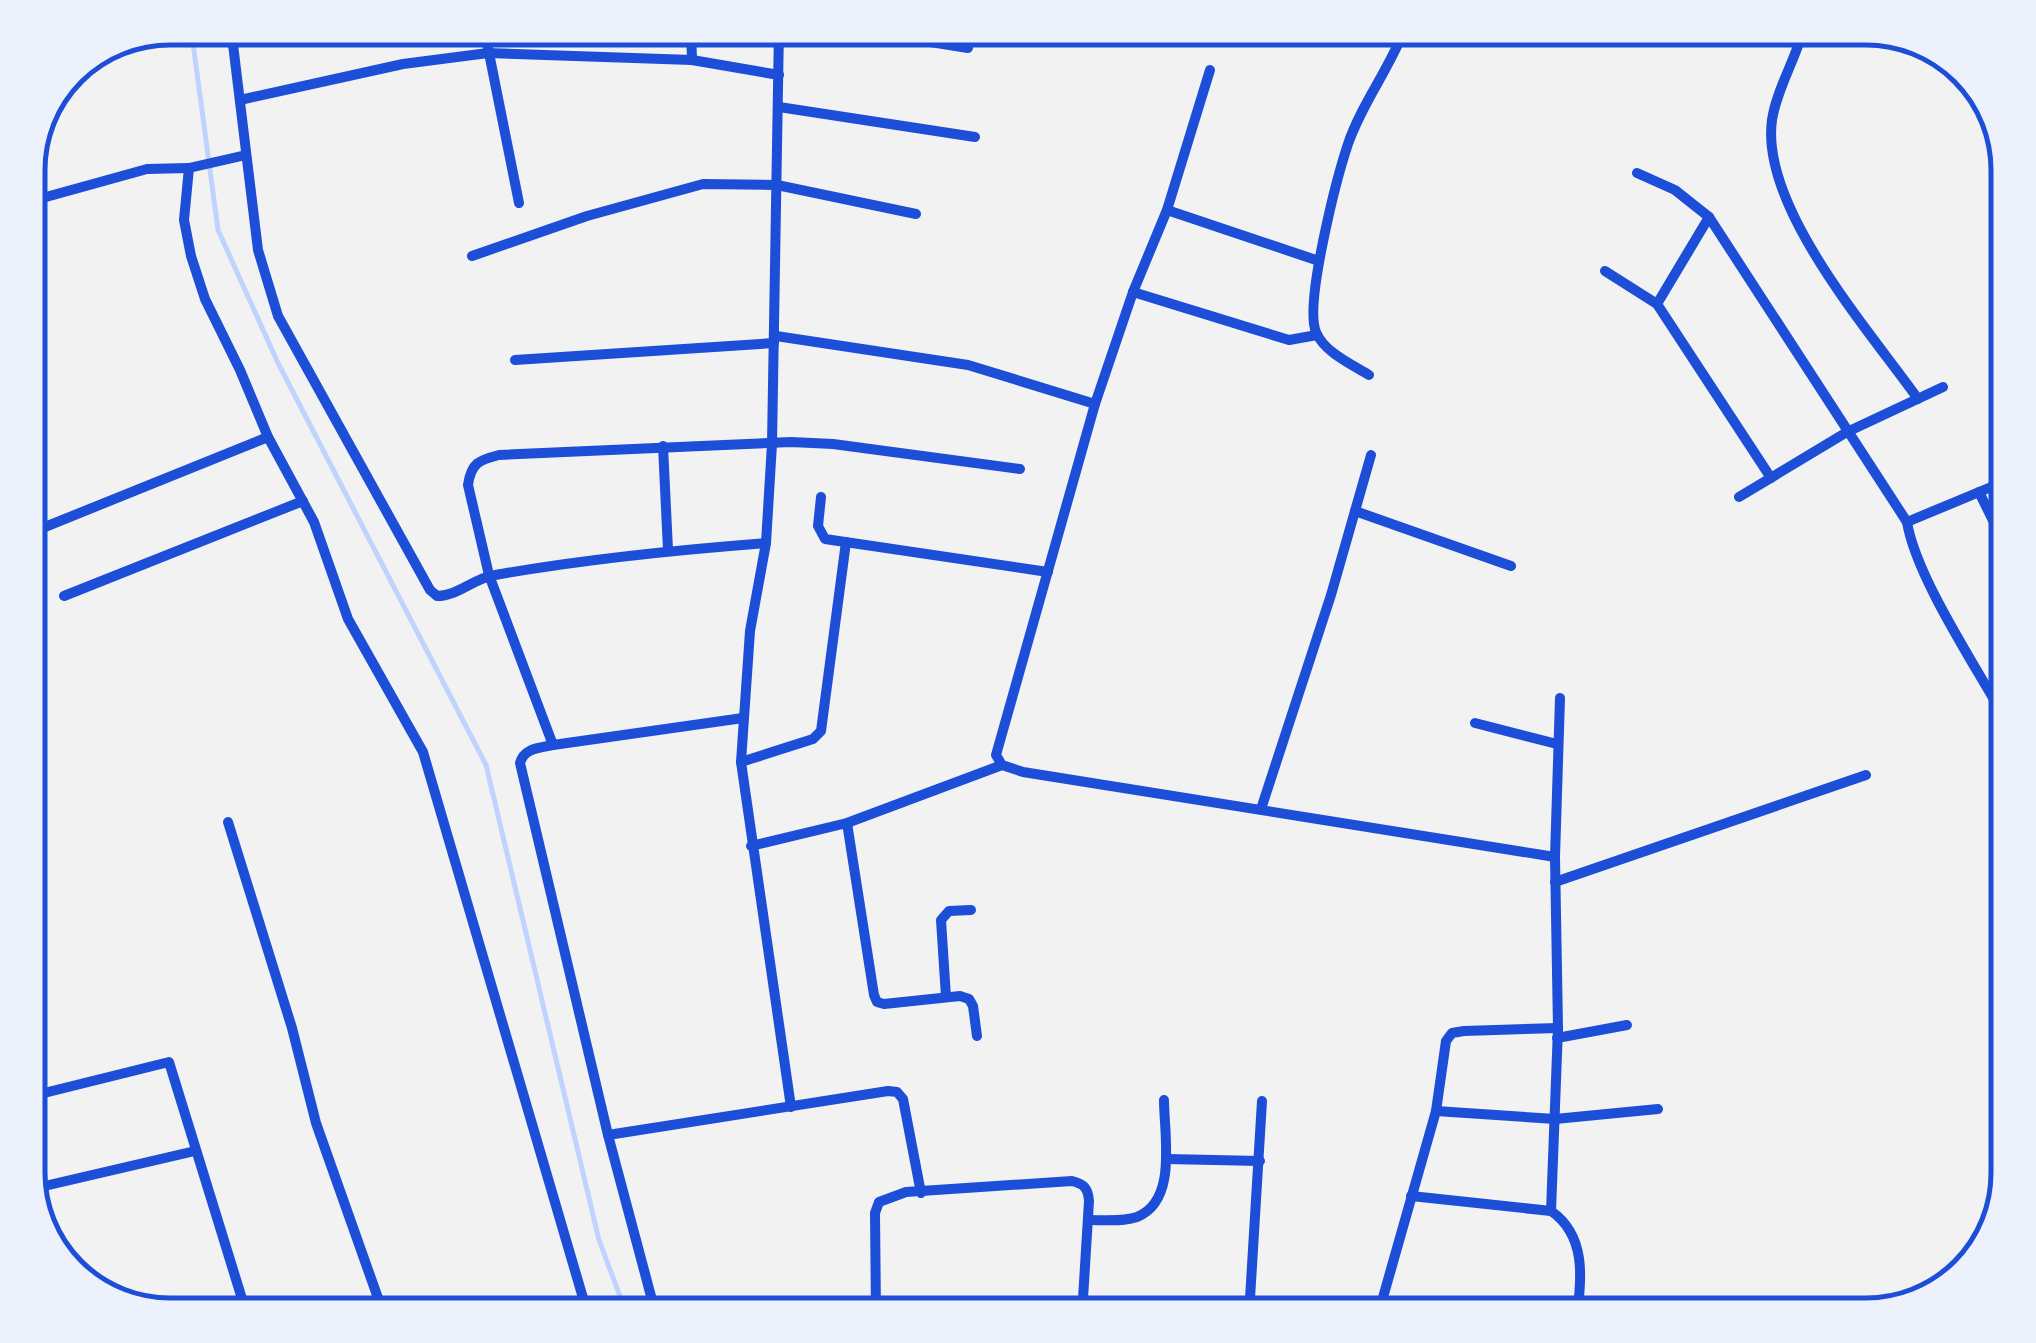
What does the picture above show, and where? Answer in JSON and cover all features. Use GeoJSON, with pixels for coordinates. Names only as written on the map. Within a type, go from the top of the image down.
{"type":"FeatureCollection","features":[{"type":"Feature","properties":{"kind":"street"},"geometry":{"type":"LineString","coordinates":[[232,45],[258,250],[278,316],[430,590],[437,596],[446,596],[489,576],[668,550],[766,543]]}},
{"type":"Feature","properties":{"kind":"street"},"geometry":{"type":"LineString","coordinates":[[487,45],[519,203]]}},
{"type":"Feature","properties":{"kind":"street"},"geometry":{"type":"LineString","coordinates":[[692,45],[692,60]]}},
{"type":"Feature","properties":{"kind":"street"},"geometry":{"type":"LineString","coordinates":[[779,45],[772,444],[766,543],[750,631],[741,762],[791,1106]]}},
{"type":"Feature","properties":{"kind":"street"},"geometry":{"type":"LineString","coordinates":[[949,45],[968,48]]}},
{"type":"Feature","properties":{"kind":"street"},"geometry":{"type":"LineString","coordinates":[[1368,375],[1332,352],[1317,336],[1313,322],[1319,262],[1348,144],[1398,45]]}},
{"type":"Feature","properties":{"kind":"street"},"geometry":{"type":"LineString","coordinates":[[1798,45],[1772,118],[1772,159],[1782,189],[1810,247],[1918,399]]}},
{"type":"Feature","properties":{"kind":"street"},"geometry":{"type":"LineString","coordinates":[[240,100],[402,64],[488,54],[692,60],[779,74]]}},
{"type":"Feature","properties":{"kind":"street"},"geometry":{"type":"LineString","coordinates":[[1210,70],[1167,210],[1094,404],[996,755],[1002,764],[1023,772],[1555,857]]}},
{"type":"Feature","properties":{"kind":"street"},"geometry":{"type":"LineString","coordinates":[[779,106],[975,137]]}},
{"type":"Feature","properties":{"kind":"street"},"geometry":{"type":"LineString","coordinates":[[45,197],[147,169],[189,168],[246,155]]}},
{"type":"Feature","properties":{"kind":"street"},"geometry":{"type":"LineString","coordinates":[[189,168],[184,220],[205,299],[268,438],[314,522],[348,619],[424,752],[583,1298]]}},
{"type":"Feature","properties":{"kind":"street"},"geometry":{"type":"LineString","coordinates":[[1637,173],[1675,190],[1709,217],[1907,522],[1910,542],[1930,584],[1991,693]]}},
{"type":"Feature","properties":{"kind":"street"},"geometry":{"type":"LineString","coordinates":[[472,256],[587,216],[703,184],[776,186],[916,214]]}},
{"type":"Feature","properties":{"kind":"street"},"geometry":{"type":"LineString","coordinates":[[1167,210],[1319,262]]}},
{"type":"Feature","properties":{"kind":"street"},"geometry":{"type":"LineString","coordinates":[[1657,304],[1709,217]]}},
{"type":"Feature","properties":{"kind":"street"},"geometry":{"type":"LineString","coordinates":[[1605,271],[1657,304],[1771,478]]}},
{"type":"Feature","properties":{"kind":"street"},"geometry":{"type":"LineString","coordinates":[[1133,292],[1290,340],[1317,336]]}},
{"type":"Feature","properties":{"kind":"street"},"geometry":{"type":"LineString","coordinates":[[515,360],[775,340],[968,364],[1094,404]]}},
{"type":"Feature","properties":{"kind":"street"},"geometry":{"type":"LineString","coordinates":[[1739,497],[1846,432],[1944,387]]}},
{"type":"Feature","properties":{"kind":"street"},"geometry":{"type":"LineString","coordinates":[[45,527],[268,438]]}},
{"type":"Feature","properties":{"kind":"street"},"geometry":{"type":"LineString","coordinates":[[553,745],[489,576],[468,485],[470,470],[479,460],[499,455],[663,446],[833,444],[1020,469]]}},
{"type":"Feature","properties":{"kind":"street"},"geometry":{"type":"LineString","coordinates":[[663,446],[668,550]]}},
{"type":"Feature","properties":{"kind":"street"},"geometry":{"type":"LineString","coordinates":[[1261,809],[1371,455]]}},
{"type":"Feature","properties":{"kind":"street"},"geometry":{"type":"LineString","coordinates":[[1907,522],[1991,487]]}},
{"type":"Feature","properties":{"kind":"street"},"geometry":{"type":"LineString","coordinates":[[1979,492],[1991,516]]}},
{"type":"Feature","properties":{"kind":"street"},"geometry":{"type":"LineString","coordinates":[[821,497],[820,533],[825,538],[1048,572]]}},
{"type":"Feature","properties":{"kind":"street"},"geometry":{"type":"LineString","coordinates":[[64,596],[302,500]]}},
{"type":"Feature","properties":{"kind":"street"},"geometry":{"type":"LineString","coordinates":[[1355,511],[1511,566]]}},
{"type":"Feature","properties":{"kind":"street"},"geometry":{"type":"LineString","coordinates":[[741,762],[813,739],[821,731],[846,542]]}},
{"type":"Feature","properties":{"kind":"street"},"geometry":{"type":"LineString","coordinates":[[1551,1210],[1558,1033],[1555,857],[1560,698]]}},
{"type":"Feature","properties":{"kind":"street"},"geometry":{"type":"LineString","coordinates":[[651,1298],[608,1135],[520,763],[528,750],[743,718]]}},
{"type":"Feature","properties":{"kind":"street"},"geometry":{"type":"LineString","coordinates":[[1474,723],[1557,744]]}},
{"type":"Feature","properties":{"kind":"street"},"geometry":{"type":"LineString","coordinates":[[751,846],[847,823],[1002,764]]}},
{"type":"Feature","properties":{"kind":"street"},"geometry":{"type":"LineString","coordinates":[[1555,882],[1866,775]]}},
{"type":"Feature","properties":{"kind":"street"},"geometry":{"type":"LineString","coordinates":[[228,822],[292,1028],[316,1123],[378,1298]]}},
{"type":"Feature","properties":{"kind":"street"},"geometry":{"type":"LineString","coordinates":[[847,823],[877,1002],[969,998],[977,1036]]}},
{"type":"Feature","properties":{"kind":"street"},"geometry":{"type":"LineString","coordinates":[[946,997],[941,920],[949,911],[971,910]]}},
{"type":"Feature","properties":{"kind":"street"},"geometry":{"type":"LineString","coordinates":[[1383,1298],[1436,1110],[1446,1042],[1452,1033],[1558,1033],[1627,1025]]}},
{"type":"Feature","properties":{"kind":"street"},"geometry":{"type":"LineString","coordinates":[[45,1093],[168,1062],[241,1298]]}},
{"type":"Feature","properties":{"kind":"street"},"geometry":{"type":"LineString","coordinates":[[608,1135],[898,1092],[903,1100],[921,1194]]}},
{"type":"Feature","properties":{"kind":"street"},"geometry":{"type":"LineString","coordinates":[[1089,1220],[1134,1218],[1150,1211],[1159,1198],[1167,1159],[1164,1100]]}},
{"type":"Feature","properties":{"kind":"street"},"geometry":{"type":"LineString","coordinates":[[1249,1298],[1262,1100]]}},
{"type":"Feature","properties":{"kind":"street"},"geometry":{"type":"LineString","coordinates":[[1436,1110],[1554,1120],[1658,1109]]}},
{"type":"Feature","properties":{"kind":"street"},"geometry":{"type":"LineString","coordinates":[[46,1186],[195,1151]]}},
{"type":"Feature","properties":{"kind":"street"},"geometry":{"type":"LineString","coordinates":[[1167,1159],[1260,1161]]}},
{"type":"Feature","properties":{"kind":"street"},"geometry":{"type":"LineString","coordinates":[[876,1298],[875,1214],[879,1202],[892,1194],[1072,1182],[1082,1184],[1088,1192],[1083,1298]]}},
{"type":"Feature","properties":{"kind":"street"},"geometry":{"type":"LineString","coordinates":[[1411,1196],[1551,1210],[1574,1233],[1579,1298]]}},
{"type":"Feature","properties":{"kind":"waterway"},"geometry":{"type":"LineString","coordinates":[[193,45],[218,230],[278,363],[486,765],[599,1240],[621,1298]]}}]}
